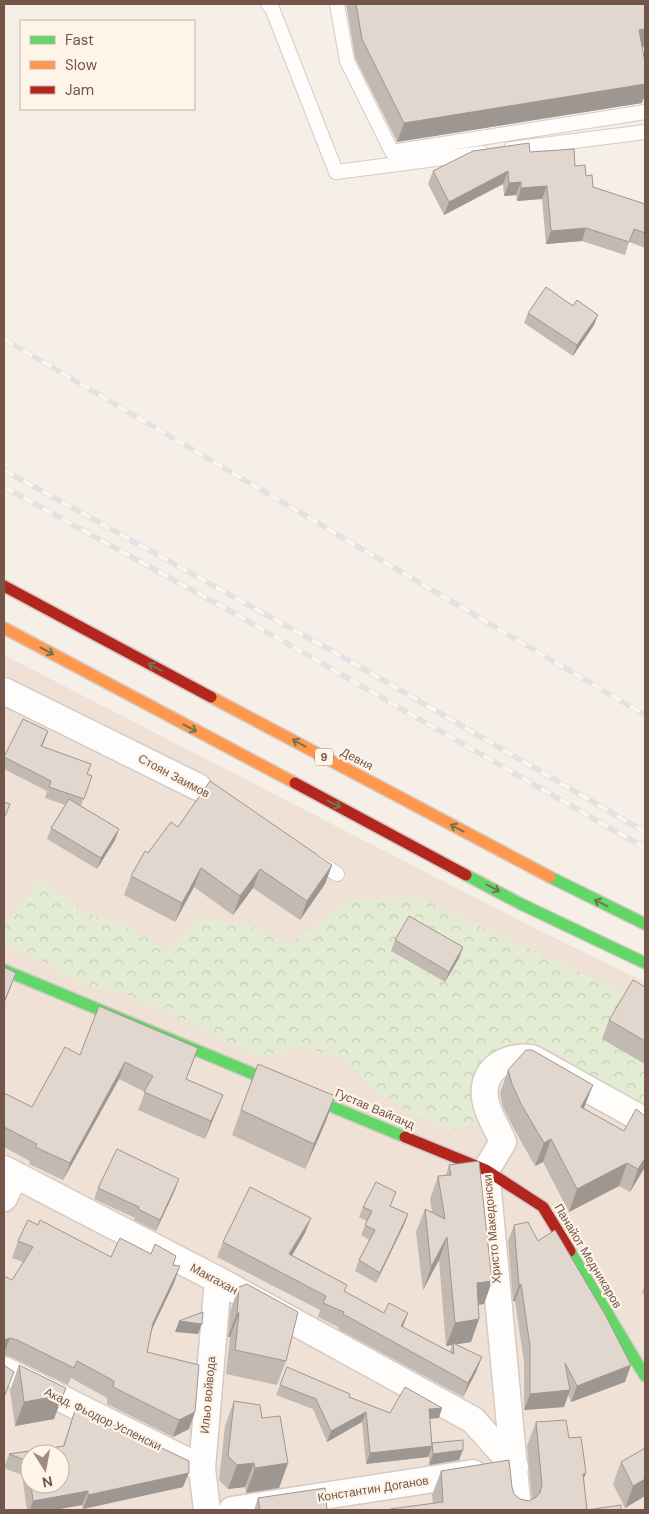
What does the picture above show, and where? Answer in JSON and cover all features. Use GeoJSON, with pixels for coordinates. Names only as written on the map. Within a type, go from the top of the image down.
{"type":"FeatureCollection","features":[{"type":"Feature","properties":{"kind":"main road","name":"Девня"},"geometry":{"type":"LineString","coordinates":[[4,586],[540,872],[645,924]]}},
{"type":"Feature","properties":{"kind":"main road"},"geometry":{"type":"LineString","coordinates":[[4,628],[521,904],[645,963]]}},
{"type":"Feature","properties":{"kind":"main road","name":"Густав Вайганд"},"geometry":{"type":"LineString","coordinates":[[4,970],[486,1170]]}},
{"type":"Feature","properties":{"kind":"main road","name":"Панайот Медникаров"},"geometry":{"type":"LineString","coordinates":[[486,1170],[542,1207],[645,1376]]}},
{"type":"Feature","properties":{"kind":"street","name":"Стоян Заимов"},"geometry":{"type":"LineString","coordinates":[[4,691],[202,790]]}},
{"type":"Feature","properties":{"kind":"street","name":"Христо Македонски"},"geometry":{"type":"LineString","coordinates":[[518,1510],[486,1170],[503,1142],[486,1104],[484,1094],[486,1083],[498,1064],[508,1059],[532,1058],[645,1121]]}},
{"type":"Feature","properties":{"kind":"street","name":"Макгахан"},"geometry":{"type":"LineString","coordinates":[[10,1172],[218,1280],[473,1420],[514,1467]]}},
{"type":"Feature","properties":{"kind":"street"},"geometry":{"type":"LineString","coordinates":[[4,1198],[10,1172]]}},
{"type":"Feature","properties":{"kind":"street","name":"Ильо войвода"},"geometry":{"type":"LineString","coordinates":[[207,1510],[202,1468],[218,1280]]}},
{"type":"Feature","properties":{"kind":"street","name":"Акад. Фьодор Успенски"},"geometry":{"type":"LineString","coordinates":[[4,1370],[202,1468]]}},
{"type":"Feature","properties":{"kind":"street","name":"Константин Доганов"},"geometry":{"type":"LineString","coordinates":[[232,1510],[514,1467]]}},
{"type":"Feature","properties":{"kind":"lane"},"geometry":{"type":"LineString","coordinates":[[268,4],[272,8],[336,172],[645,132]]}},
{"type":"Feature","properties":{"kind":"lane"},"geometry":{"type":"LineString","coordinates":[[337,4],[347,61],[392,152],[645,112]]}},
{"type":"Feature","properties":{"kind":"lane"},"geometry":{"type":"LineString","coordinates":[[304,854],[337,874]]}},
{"type":"Feature","properties":{"kind":"shaded area"},"geometry":{"type":"Polygon","coordinates":[[[4,655],[536,929],[645,982],[645,1510],[4,1510],[4,655]]]}},
{"type":"Feature","properties":{"kind":"green space"},"geometry":{"type":"Polygon","coordinates":[[[40,880],[93,916],[119,921],[167,951],[199,919],[252,926],[290,944],[348,901],[417,897],[645,1002],[645,1113],[582,1076],[564,1056],[520,1044],[500,1050],[480,1110],[470,1125],[451,1130],[427,1121],[371,1089],[347,1060],[296,1045],[279,1054],[257,1056],[128,995],[84,985],[43,961],[4,944],[4,926],[40,880]]]}},
{"type":"Feature","properties":{"kind":"building"},"geometry":{"type":"Polygon","coordinates":[[[356,4],[645,4],[645,29],[639,30],[645,63],[645,84],[404,123],[362,39],[356,4]]]}},
{"type":"Feature","properties":{"kind":"building"},"geometry":{"type":"Polygon","coordinates":[[[529,143],[530,152],[574,149],[575,166],[585,165],[586,176],[592,175],[593,187],[645,204],[645,233],[634,229],[629,242],[586,228],[551,231],[547,186],[521,188],[521,182],[509,183],[508,171],[449,202],[433,171],[473,151],[529,143]]]}},
{"type":"Feature","properties":{"kind":"building"},"geometry":{"type":"Polygon","coordinates":[[[546,287],[573,306],[577,300],[598,315],[577,345],[528,313],[546,287]]]}},
{"type":"Feature","properties":{"kind":"building"},"geometry":{"type":"Polygon","coordinates":[[[23,719],[48,731],[41,746],[91,764],[87,774],[92,776],[84,799],[49,787],[51,781],[4,757],[23,719]]]}},
{"type":"Feature","properties":{"kind":"building"},"geometry":{"type":"Polygon","coordinates":[[[210,781],[332,865],[307,901],[260,869],[240,896],[201,868],[182,903],[131,876],[145,851],[148,853],[171,822],[178,827],[210,781]]]}},
{"type":"Feature","properties":{"kind":"building"},"geometry":{"type":"Polygon","coordinates":[[[69,799],[119,829],[101,858],[51,828],[69,799]]]}},
{"type":"Feature","properties":{"kind":"building"},"geometry":{"type":"Polygon","coordinates":[[[4,802],[10,804],[4,818],[4,802]]]}},
{"type":"Feature","properties":{"kind":"building"},"geometry":{"type":"Polygon","coordinates":[[[409,916],[463,947],[449,972],[395,940],[409,916]]]}},
{"type":"Feature","properties":{"kind":"building"},"geometry":{"type":"Polygon","coordinates":[[[4,967],[16,973],[4,1002],[4,967]]]}},
{"type":"Feature","properties":{"kind":"building"},"geometry":{"type":"Polygon","coordinates":[[[633,980],[645,987],[645,1041],[609,1020],[633,980]]]}},
{"type":"Feature","properties":{"kind":"building"},"geometry":{"type":"Polygon","coordinates":[[[99,1006],[198,1048],[186,1079],[223,1095],[211,1121],[144,1092],[153,1076],[125,1062],[70,1163],[35,1147],[37,1144],[4,1127],[4,1093],[32,1107],[65,1047],[80,1055],[99,1006]]]}},
{"type":"Feature","properties":{"kind":"building"},"geometry":{"type":"Polygon","coordinates":[[[526,1050],[532,1050],[593,1085],[581,1107],[624,1131],[636,1109],[645,1116],[645,1158],[638,1169],[627,1163],[577,1189],[551,1139],[544,1143],[521,1104],[512,1084],[508,1070],[526,1050]]]}},
{"type":"Feature","properties":{"kind":"building"},"geometry":{"type":"Polygon","coordinates":[[[258,1064],[335,1096],[314,1144],[241,1110],[258,1064]]]}},
{"type":"Feature","properties":{"kind":"building"},"geometry":{"type":"Polygon","coordinates":[[[117,1149],[179,1179],[160,1220],[138,1209],[139,1207],[98,1188],[117,1149]]]}},
{"type":"Feature","properties":{"kind":"building"},"geometry":{"type":"Polygon","coordinates":[[[479,1161],[492,1281],[477,1283],[479,1319],[455,1323],[447,1237],[431,1267],[425,1209],[445,1219],[438,1176],[451,1175],[449,1165],[479,1161]]]}},
{"type":"Feature","properties":{"kind":"building"},"geometry":{"type":"Polygon","coordinates":[[[376,1182],[396,1192],[390,1206],[408,1214],[380,1273],[359,1260],[375,1230],[365,1225],[372,1211],[363,1207],[376,1182]]]}},
{"type":"Feature","properties":{"kind":"building"},"geometry":{"type":"Polygon","coordinates":[[[250,1187],[311,1218],[289,1254],[347,1285],[344,1291],[384,1313],[389,1303],[408,1313],[401,1326],[454,1354],[453,1343],[482,1357],[468,1383],[343,1314],[344,1312],[323,1303],[326,1296],[223,1242],[250,1187]]]}},
{"type":"Feature","properties":{"kind":"building"},"geometry":{"type":"Polygon","coordinates":[[[28,1220],[38,1225],[40,1220],[111,1257],[120,1238],[151,1254],[155,1244],[176,1256],[173,1265],[180,1266],[153,1323],[147,1352],[199,1365],[195,1412],[179,1420],[113,1387],[114,1381],[77,1361],[74,1368],[17,1340],[10,1338],[4,1340],[4,1276],[12,1280],[33,1247],[18,1241],[28,1220]]]}},
{"type":"Feature","properties":{"kind":"building"},"geometry":{"type":"Polygon","coordinates":[[[528,1222],[538,1241],[555,1230],[606,1316],[631,1365],[577,1386],[565,1363],[570,1390],[530,1394],[530,1346],[521,1284],[519,1285],[514,1225],[528,1222]]]}},
{"type":"Feature","properties":{"kind":"building"},"geometry":{"type":"Polygon","coordinates":[[[247,1284],[298,1312],[286,1361],[235,1350],[239,1313],[237,1313],[239,1287],[247,1284]]]}},
{"type":"Feature","properties":{"kind":"building"},"geometry":{"type":"Polygon","coordinates":[[[203,1312],[202,1324],[179,1321],[203,1312]]]}},
{"type":"Feature","properties":{"kind":"building"},"geometry":{"type":"Polygon","coordinates":[[[4,1365],[14,1372],[4,1397],[4,1365]]]}},
{"type":"Feature","properties":{"kind":"building"},"geometry":{"type":"Polygon","coordinates":[[[19,1365],[66,1388],[63,1395],[24,1402],[19,1365]]]}},
{"type":"Feature","properties":{"kind":"building"},"geometry":{"type":"Polygon","coordinates":[[[287,1367],[350,1394],[349,1397],[390,1413],[405,1387],[442,1408],[429,1409],[432,1446],[370,1453],[366,1412],[331,1431],[316,1399],[280,1385],[287,1367]]]}},
{"type":"Feature","properties":{"kind":"building"},"geometry":{"type":"Polygon","coordinates":[[[234,1401],[260,1405],[262,1418],[280,1416],[288,1463],[255,1468],[254,1463],[237,1465],[228,1456],[234,1401]]]}},
{"type":"Feature","properties":{"kind":"building"},"geometry":{"type":"Polygon","coordinates":[[[76,1407],[189,1461],[189,1473],[88,1495],[88,1491],[33,1501],[32,1494],[70,1494],[70,1444],[65,1444],[76,1407]]]}},
{"type":"Feature","properties":{"kind":"building"},"geometry":{"type":"Polygon","coordinates":[[[566,1420],[569,1438],[581,1437],[586,1473],[583,1474],[587,1510],[390,1510],[443,1502],[441,1471],[509,1460],[514,1494],[520,1499],[529,1501],[535,1498],[540,1493],[542,1485],[536,1422],[566,1420]]]}},
{"type":"Feature","properties":{"kind":"building"},"geometry":{"type":"Polygon","coordinates":[[[463,1440],[463,1450],[433,1454],[432,1443],[463,1440]]]}},
{"type":"Feature","properties":{"kind":"building"},"geometry":{"type":"Polygon","coordinates":[[[645,1448],[645,1479],[633,1486],[621,1462],[645,1448]]]}},
{"type":"Feature","properties":{"kind":"building"},"geometry":{"type":"Polygon","coordinates":[[[20,1452],[20,1458],[9,1454],[20,1452]]]}},
{"type":"Feature","properties":{"kind":"building"},"geometry":{"type":"Polygon","coordinates":[[[325,1488],[327,1510],[260,1510],[258,1498],[325,1488]]]}},
{"type":"Feature","properties":{"kind":"building"},"geometry":{"type":"Polygon","coordinates":[[[621,1505],[621,1510],[587,1510],[621,1505]]]}},
{"type":"Feature","properties":{"kind":"railway"},"geometry":{"type":"LineString","coordinates":[[4,339],[645,715]]}},
{"type":"Feature","properties":{"kind":"railway"},"geometry":{"type":"LineString","coordinates":[[4,470],[350,661],[645,832]]}},
{"type":"Feature","properties":{"kind":"railway"},"geometry":{"type":"LineString","coordinates":[[4,487],[232,612],[645,848]]}},
{"type":"Feature","properties":{"kind":"traffic: fast"},"geometry":{"type":"LineString","coordinates":[[466,875],[521,904],[645,963]]}},
{"type":"Feature","properties":{"kind":"traffic: fast"},"geometry":{"type":"LineString","coordinates":[[550,877],[645,924]]}},
{"type":"Feature","properties":{"kind":"traffic: fast"},"geometry":{"type":"LineString","coordinates":[[4,970],[405,1137]]}},
{"type":"Feature","properties":{"kind":"traffic: fast"},"geometry":{"type":"LineString","coordinates":[[570,1251],[645,1376]]}},
{"type":"Feature","properties":{"kind":"traffic: slow"},"geometry":{"type":"LineString","coordinates":[[4,628],[295,783]]}},
{"type":"Feature","properties":{"kind":"traffic: slow"},"geometry":{"type":"LineString","coordinates":[[211,697],[550,877]]}},
{"type":"Feature","properties":{"kind":"traffic: jam"},"geometry":{"type":"LineString","coordinates":[[4,586],[211,697]]}},
{"type":"Feature","properties":{"kind":"traffic: jam"},"geometry":{"type":"LineString","coordinates":[[295,783],[466,875]]}},
{"type":"Feature","properties":{"kind":"traffic: jam"},"geometry":{"type":"LineString","coordinates":[[405,1137],[486,1170],[543,1207],[570,1251]]}}]}
